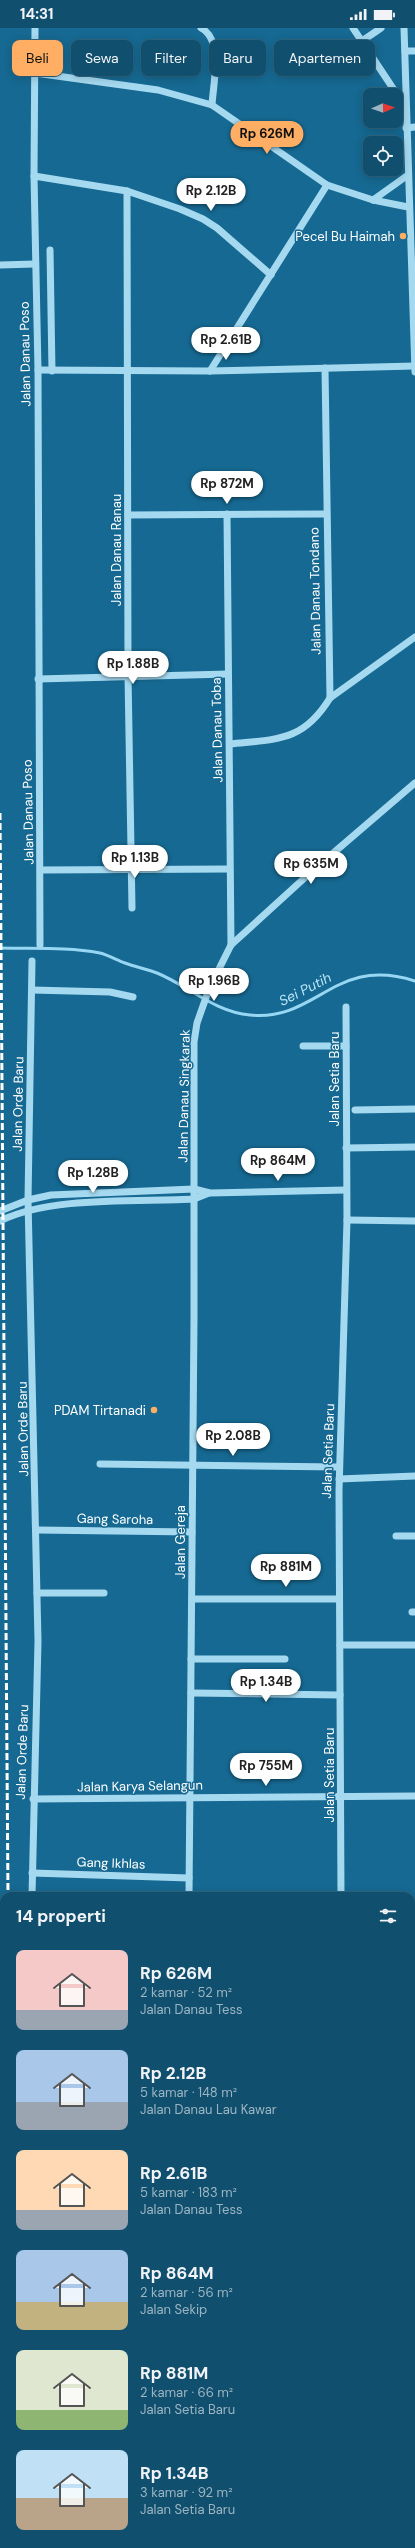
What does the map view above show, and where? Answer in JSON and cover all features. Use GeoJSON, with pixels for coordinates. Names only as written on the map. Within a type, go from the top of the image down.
{"type":"FeatureCollection","features":[{"type":"Feature","properties":{"kind":"street","name":"Jalan Danau Poso"},"geometry":{"type":"LineString","coordinates":[[35,28],[35,40]]}},
{"type":"Feature","properties":{"kind":"street"},"geometry":{"type":"LineString","coordinates":[[201,28],[208,33],[214,45],[212,105]]}},
{"type":"Feature","properties":{"kind":"street"},"geometry":{"type":"LineString","coordinates":[[353,28],[361,40]]}},
{"type":"Feature","properties":{"kind":"street"},"geometry":{"type":"LineString","coordinates":[[363,40],[381,28]]}},
{"type":"Feature","properties":{"kind":"street"},"geometry":{"type":"LineString","coordinates":[[404,28],[408,207],[412,222],[415,372]]}},
{"type":"Feature","properties":{"kind":"street"},"geometry":{"type":"LineString","coordinates":[[405,51],[415,52]]}},
{"type":"Feature","properties":{"kind":"street"},"geometry":{"type":"LineString","coordinates":[[375,61],[406,108]]}},
{"type":"Feature","properties":{"kind":"street","name":"Jalan Danau Poso"},"geometry":{"type":"LineString","coordinates":[[35,76],[34,176],[38,370],[38,679],[41,870],[40,945]]}},
{"type":"Feature","properties":{"kind":"street"},"geometry":{"type":"LineString","coordinates":[[57,76],[158,90],[212,105],[327,185],[373,200],[408,207]]}},
{"type":"Feature","properties":{"kind":"street"},"geometry":{"type":"LineString","coordinates":[[406,128],[415,128]]}},
{"type":"Feature","properties":{"kind":"street"},"geometry":{"type":"LineString","coordinates":[[373,200],[408,175]]}},
{"type":"Feature","properties":{"kind":"street"},"geometry":{"type":"LineString","coordinates":[[34,176],[127,191],[203,219],[271,275]]}},
{"type":"Feature","properties":{"kind":"street"},"geometry":{"type":"LineString","coordinates":[[210,371],[327,185]]}},
{"type":"Feature","properties":{"kind":"street","name":"Jalan Danau Ranau"},"geometry":{"type":"LineString","coordinates":[[127,191],[129,371],[128,675],[132,908]]}},
{"type":"Feature","properties":{"kind":"street"},"geometry":{"type":"LineString","coordinates":[[50,250],[52,371]]}},
{"type":"Feature","properties":{"kind":"street"},"geometry":{"type":"LineString","coordinates":[[0,265],[35,264]]}},
{"type":"Feature","properties":{"kind":"street"},"geometry":{"type":"LineString","coordinates":[[38,370],[210,371],[415,366]]}},
{"type":"Feature","properties":{"kind":"street","name":"Jalan Danau Tondano"},"geometry":{"type":"LineString","coordinates":[[325,368],[326,514],[330,698]]}},
{"type":"Feature","properties":{"kind":"street","name":"Jalan Danau Toba"},"geometry":{"type":"LineString","coordinates":[[227,514],[230,744],[229,869],[231,945]]}},
{"type":"Feature","properties":{"kind":"street"},"geometry":{"type":"LineString","coordinates":[[128,515],[326,514]]}},
{"type":"Feature","properties":{"kind":"street"},"geometry":{"type":"LineString","coordinates":[[230,744],[288,737],[317,717],[330,698],[415,638]]}},
{"type":"Feature","properties":{"kind":"street"},"geometry":{"type":"LineString","coordinates":[[38,679],[128,675],[228,674]]}},
{"type":"Feature","properties":{"kind":"street","name":"Jalan Danau Singkarak"},"geometry":{"type":"LineString","coordinates":[[194,1189],[194,1042],[201,1009],[208,989],[231,945],[310,873],[415,783]]}},
{"type":"Feature","properties":{"kind":"street"},"geometry":{"type":"LineString","coordinates":[[41,870],[229,869]]}},
{"type":"Feature","properties":{"kind":"street","name":"Jalan Orde Baru"},"geometry":{"type":"LineString","coordinates":[[32,961],[28,1200],[37,1530],[32,1892]]}},
{"type":"Feature","properties":{"kind":"street"},"geometry":{"type":"LineString","coordinates":[[32,990],[104,992],[133,997]]}},
{"type":"Feature","properties":{"kind":"street","name":"Jalan Setia Baru"},"geometry":{"type":"LineString","coordinates":[[341,1892],[339,1468],[347,1220],[346,1007]]}},
{"type":"Feature","properties":{"kind":"street"},"geometry":{"type":"LineString","coordinates":[[303,1046],[346,1046]]}},
{"type":"Feature","properties":{"kind":"street"},"geometry":{"type":"LineString","coordinates":[[355,1110],[415,1109]]}},
{"type":"Feature","properties":{"kind":"street"},"geometry":{"type":"LineString","coordinates":[[346,1148],[415,1147]]}},
{"type":"Feature","properties":{"kind":"street"},"geometry":{"type":"LineString","coordinates":[[0,1211],[28,1200],[50,1195],[194,1189],[210,1193],[346,1190]]}},
{"type":"Feature","properties":{"kind":"street","name":"Jalan Gereja"},"geometry":{"type":"LineString","coordinates":[[189,1892],[194,1189]]}},
{"type":"Feature","properties":{"kind":"street"},"geometry":{"type":"LineString","coordinates":[[0,1221],[29,1210],[61,1205],[194,1199],[210,1193]]}},
{"type":"Feature","properties":{"kind":"street"},"geometry":{"type":"LineString","coordinates":[[347,1220],[415,1221]]}},
{"type":"Feature","properties":{"kind":"street"},"geometry":{"type":"LineString","coordinates":[[100,1464],[192,1467],[339,1468]]}},
{"type":"Feature","properties":{"kind":"street"},"geometry":{"type":"LineString","coordinates":[[339,1479],[415,1476]]}},
{"type":"Feature","properties":{"kind":"street","name":"Gang Saroha"},"geometry":{"type":"LineString","coordinates":[[37,1530],[192,1532]]}},
{"type":"Feature","properties":{"kind":"street"},"geometry":{"type":"LineString","coordinates":[[396,1536],[415,1536]]}},
{"type":"Feature","properties":{"kind":"street"},"geometry":{"type":"LineString","coordinates":[[37,1593],[104,1592]]}},
{"type":"Feature","properties":{"kind":"street"},"geometry":{"type":"LineString","coordinates":[[192,1599],[339,1599]]}},
{"type":"Feature","properties":{"kind":"street"},"geometry":{"type":"LineString","coordinates":[[340,1645],[415,1645]]}},
{"type":"Feature","properties":{"kind":"street"},"geometry":{"type":"LineString","coordinates":[[191,1659],[285,1659]]}},
{"type":"Feature","properties":{"kind":"street"},"geometry":{"type":"LineString","coordinates":[[191,1692],[340,1695]]}},
{"type":"Feature","properties":{"kind":"street","name":"Jalan Karya Selangun"},"geometry":{"type":"LineString","coordinates":[[33,1799],[190,1796],[415,1796]]}},
{"type":"Feature","properties":{"kind":"street","name":"Gang Ikhlas"},"geometry":{"type":"LineString","coordinates":[[32,1873],[189,1878]]}},
{"type":"Feature","properties":{"kind":"waterway","name":"Sei Putih"},"geometry":{"type":"LineString","coordinates":[[0,948],[63,949],[100,953],[169,978],[213,1004],[225,1009],[250,1015],[273,1014],[293,1009],[345,982],[364,976],[387,975],[415,981]]}},
{"type":"Feature","properties":{"kind":"railway"},"geometry":{"type":"LineString","coordinates":[[0,813],[8,1892]]}},
{"type":"Feature","properties":{"kind":"place","name":"Pecel Bu Haimah"},"geometry":{"type":"Point","coordinates":[403,236]}},
{"type":"Feature","properties":{"kind":"place","name":"PDAM Tirtanadi"},"geometry":{"type":"Point","coordinates":[154,1410]}}]}
